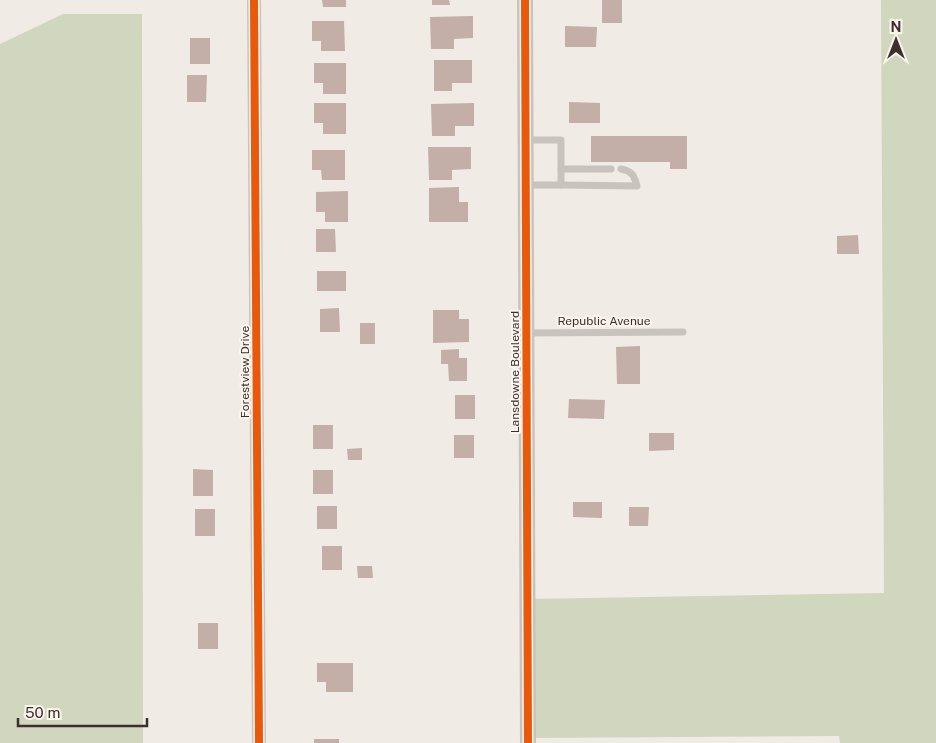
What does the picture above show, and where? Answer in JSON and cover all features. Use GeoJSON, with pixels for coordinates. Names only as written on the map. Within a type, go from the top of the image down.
{"type":"FeatureCollection","features":[{"type":"Feature","properties":{"kind":"street","name":"Forestview Drive"},"geometry":{"type":"LineString","coordinates":[[254,0],[258,743]]}},
{"type":"Feature","properties":{"kind":"street","name":"Lansdowne Boulevard"},"geometry":{"type":"LineString","coordinates":[[525,0],[528,743]]}},
{"type":"Feature","properties":{"kind":"lane"},"geometry":{"type":"LineString","coordinates":[[526,140],[561,140],[560,185]]}},
{"type":"Feature","properties":{"kind":"lane"},"geometry":{"type":"LineString","coordinates":[[561,169],[611,169]]}},
{"type":"Feature","properties":{"kind":"lane"},"geometry":{"type":"LineString","coordinates":[[526,186],[638,186],[634,175],[629,170],[621,169]]}},
{"type":"Feature","properties":{"kind":"lane","name":"Republic Avenue"},"geometry":{"type":"LineString","coordinates":[[526,332],[683,332]]}},
{"type":"Feature","properties":{"kind":"green space"},"geometry":{"type":"Polygon","coordinates":[[[881,0],[936,0],[936,743],[840,743],[839,736],[528,738],[528,599],[884,593],[881,0]]]}},
{"type":"Feature","properties":{"kind":"green space"},"geometry":{"type":"Polygon","coordinates":[[[63,14],[142,14],[143,743],[0,743],[0,44],[63,14]]]}},
{"type":"Feature","properties":{"kind":"building"},"geometry":{"type":"Polygon","coordinates":[[[322,0],[346,0],[346,7],[323,7],[322,0]]]}},
{"type":"Feature","properties":{"kind":"building"},"geometry":{"type":"Polygon","coordinates":[[[432,0],[449,0],[450,5],[432,5],[432,0]]]}},
{"type":"Feature","properties":{"kind":"building"},"geometry":{"type":"Polygon","coordinates":[[[602,0],[622,0],[622,23],[602,23],[602,0]]]}},
{"type":"Feature","properties":{"kind":"building"},"geometry":{"type":"Polygon","coordinates":[[[473,16],[473,38],[454,39],[454,49],[431,49],[430,17],[473,16]]]}},
{"type":"Feature","properties":{"kind":"building"},"geometry":{"type":"Polygon","coordinates":[[[312,21],[344,21],[345,51],[321,51],[321,41],[312,41],[312,21]]]}},
{"type":"Feature","properties":{"kind":"building"},"geometry":{"type":"Polygon","coordinates":[[[565,26],[597,27],[596,47],[565,47],[565,26]]]}},
{"type":"Feature","properties":{"kind":"building"},"geometry":{"type":"Polygon","coordinates":[[[190,38],[210,38],[210,64],[190,64],[190,38]]]}},
{"type":"Feature","properties":{"kind":"building"},"geometry":{"type":"Polygon","coordinates":[[[434,60],[472,60],[472,83],[452,83],[452,91],[434,91],[434,60]]]}},
{"type":"Feature","properties":{"kind":"building"},"geometry":{"type":"Polygon","coordinates":[[[314,63],[346,63],[346,94],[323,94],[323,83],[314,83],[314,63]]]}},
{"type":"Feature","properties":{"kind":"building"},"geometry":{"type":"Polygon","coordinates":[[[187,75],[207,75],[206,102],[187,102],[187,75]]]}},
{"type":"Feature","properties":{"kind":"building"},"geometry":{"type":"Polygon","coordinates":[[[569,102],[600,103],[600,123],[569,123],[569,102]]]}},
{"type":"Feature","properties":{"kind":"building"},"geometry":{"type":"Polygon","coordinates":[[[314,103],[346,103],[346,134],[323,134],[323,123],[314,123],[314,103]]]}},
{"type":"Feature","properties":{"kind":"building"},"geometry":{"type":"Polygon","coordinates":[[[474,103],[474,126],[455,126],[455,136],[432,136],[431,104],[474,103]]]}},
{"type":"Feature","properties":{"kind":"building"},"geometry":{"type":"Polygon","coordinates":[[[591,136],[687,136],[687,169],[670,169],[670,162],[591,162],[591,136]]]}},
{"type":"Feature","properties":{"kind":"building"},"geometry":{"type":"Polygon","coordinates":[[[428,147],[471,147],[471,169],[452,170],[452,180],[429,180],[428,147]]]}},
{"type":"Feature","properties":{"kind":"building"},"geometry":{"type":"Polygon","coordinates":[[[312,150],[345,150],[345,180],[322,180],[321,170],[312,170],[312,150]]]}},
{"type":"Feature","properties":{"kind":"building"},"geometry":{"type":"Polygon","coordinates":[[[459,187],[459,202],[468,202],[468,222],[429,222],[429,188],[459,187]]]}},
{"type":"Feature","properties":{"kind":"building"},"geometry":{"type":"Polygon","coordinates":[[[348,191],[348,222],[325,222],[325,212],[316,212],[316,192],[348,191]]]}},
{"type":"Feature","properties":{"kind":"building"},"geometry":{"type":"Polygon","coordinates":[[[316,229],[335,229],[336,252],[316,252],[316,229]]]}},
{"type":"Feature","properties":{"kind":"building"},"geometry":{"type":"Polygon","coordinates":[[[858,235],[859,254],[837,254],[837,236],[858,235]]]}},
{"type":"Feature","properties":{"kind":"building"},"geometry":{"type":"Polygon","coordinates":[[[317,271],[346,271],[346,291],[317,291],[317,271]]]}},
{"type":"Feature","properties":{"kind":"building"},"geometry":{"type":"Polygon","coordinates":[[[339,308],[340,332],[320,332],[320,309],[339,308]]]}},
{"type":"Feature","properties":{"kind":"building"},"geometry":{"type":"Polygon","coordinates":[[[433,310],[459,310],[459,319],[469,319],[469,342],[433,343],[433,310]]]}},
{"type":"Feature","properties":{"kind":"building"},"geometry":{"type":"Polygon","coordinates":[[[360,323],[375,323],[375,344],[360,344],[360,323]]]}},
{"type":"Feature","properties":{"kind":"building"},"geometry":{"type":"Polygon","coordinates":[[[640,346],[640,384],[617,384],[616,347],[640,346]]]}},
{"type":"Feature","properties":{"kind":"building"},"geometry":{"type":"Polygon","coordinates":[[[459,349],[459,358],[467,358],[467,381],[449,381],[448,364],[441,364],[441,350],[459,349]]]}},
{"type":"Feature","properties":{"kind":"building"},"geometry":{"type":"Polygon","coordinates":[[[455,395],[475,395],[475,419],[455,419],[455,395]]]}},
{"type":"Feature","properties":{"kind":"building"},"geometry":{"type":"Polygon","coordinates":[[[569,399],[605,400],[604,419],[568,418],[569,399]]]}},
{"type":"Feature","properties":{"kind":"building"},"geometry":{"type":"Polygon","coordinates":[[[313,425],[333,425],[333,449],[313,449],[313,425]]]}},
{"type":"Feature","properties":{"kind":"building"},"geometry":{"type":"Polygon","coordinates":[[[649,433],[674,433],[674,450],[649,451],[649,433]]]}},
{"type":"Feature","properties":{"kind":"building"},"geometry":{"type":"Polygon","coordinates":[[[454,435],[474,435],[474,458],[454,458],[454,435]]]}},
{"type":"Feature","properties":{"kind":"building"},"geometry":{"type":"Polygon","coordinates":[[[362,448],[362,460],[348,460],[347,449],[362,448]]]}},
{"type":"Feature","properties":{"kind":"building"},"geometry":{"type":"Polygon","coordinates":[[[193,469],[213,470],[213,496],[193,496],[193,469]]]}},
{"type":"Feature","properties":{"kind":"building"},"geometry":{"type":"Polygon","coordinates":[[[313,470],[333,470],[333,494],[313,494],[313,470]]]}},
{"type":"Feature","properties":{"kind":"building"},"geometry":{"type":"Polygon","coordinates":[[[573,502],[602,502],[602,518],[573,517],[573,502]]]}},
{"type":"Feature","properties":{"kind":"building"},"geometry":{"type":"Polygon","coordinates":[[[317,506],[337,506],[337,529],[317,529],[317,506]]]}},
{"type":"Feature","properties":{"kind":"building"},"geometry":{"type":"Polygon","coordinates":[[[629,507],[649,507],[648,526],[629,526],[629,507]]]}},
{"type":"Feature","properties":{"kind":"building"},"geometry":{"type":"Polygon","coordinates":[[[195,509],[215,509],[215,536],[195,536],[195,509]]]}},
{"type":"Feature","properties":{"kind":"building"},"geometry":{"type":"Polygon","coordinates":[[[322,546],[342,546],[342,570],[322,570],[322,546]]]}},
{"type":"Feature","properties":{"kind":"building"},"geometry":{"type":"Polygon","coordinates":[[[357,566],[372,566],[373,578],[358,578],[357,566]]]}},
{"type":"Feature","properties":{"kind":"building"},"geometry":{"type":"Polygon","coordinates":[[[198,623],[218,623],[218,649],[198,649],[198,623]]]}},
{"type":"Feature","properties":{"kind":"building"},"geometry":{"type":"Polygon","coordinates":[[[317,663],[353,663],[353,692],[326,692],[326,682],[317,682],[317,663]]]}},
{"type":"Feature","properties":{"kind":"building"},"geometry":{"type":"Polygon","coordinates":[[[314,739],[339,739],[339,743],[314,743],[314,739]]]}},
{"type":"Feature","properties":{"kind":"cycle path"},"geometry":{"type":"LineString","coordinates":[[254,0],[259,743]]}},
{"type":"Feature","properties":{"kind":"cycle path"},"geometry":{"type":"LineString","coordinates":[[525,0],[528,743]]}}]}
